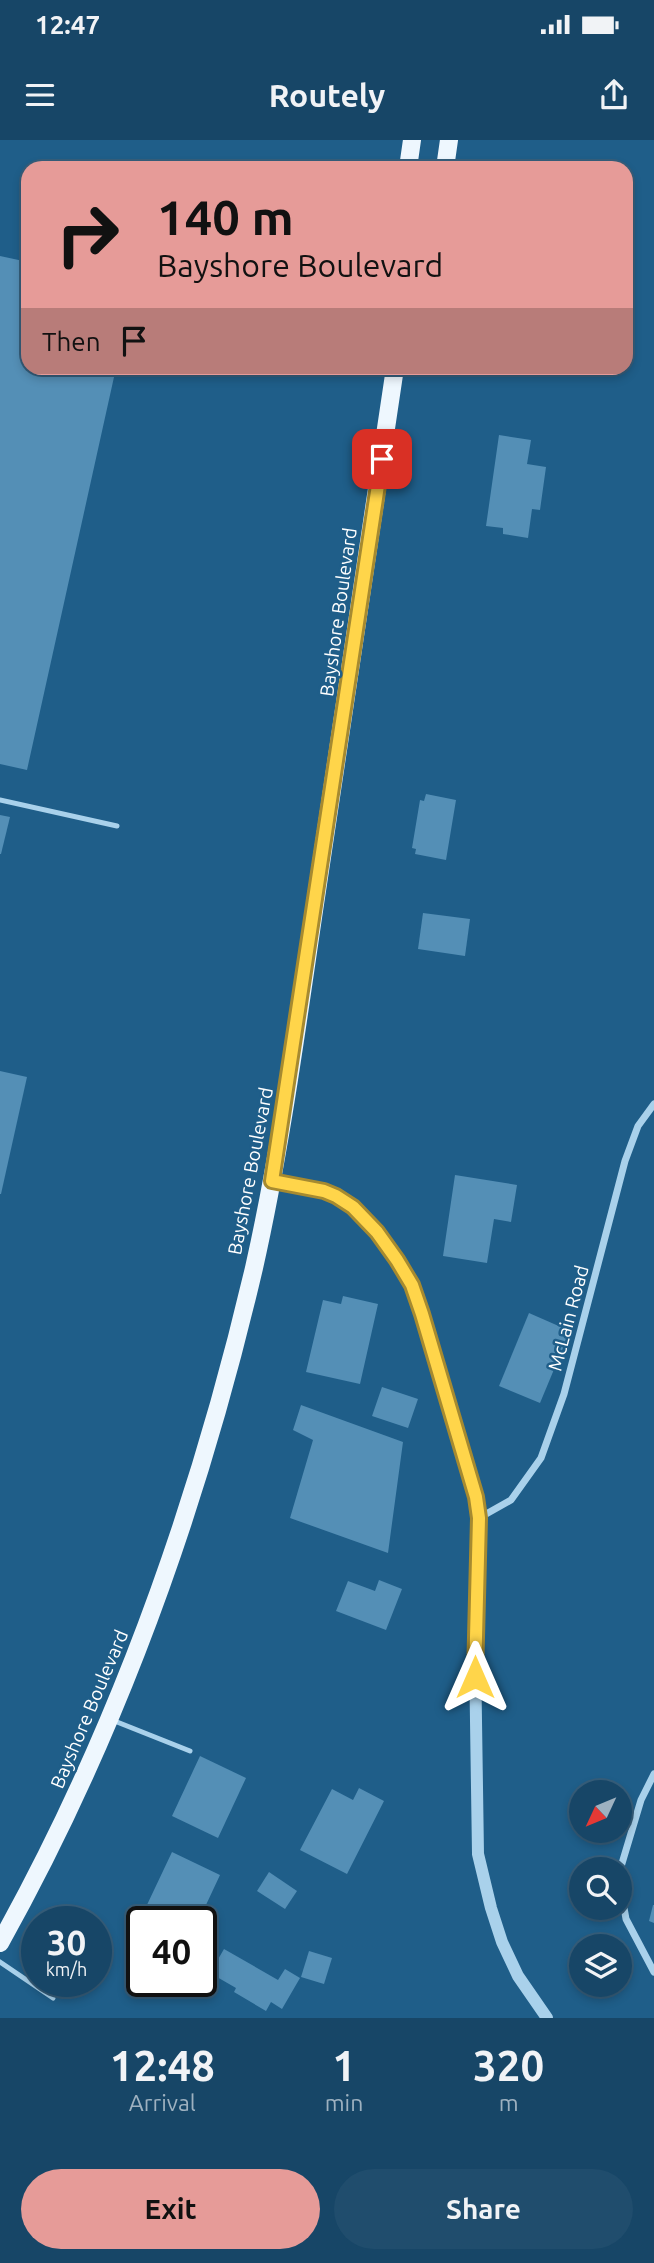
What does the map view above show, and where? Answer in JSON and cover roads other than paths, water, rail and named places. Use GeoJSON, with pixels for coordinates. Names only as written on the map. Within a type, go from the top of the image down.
{"type":"FeatureCollection","features":[{"type":"Feature","properties":{"kind":"main road"},"geometry":{"type":"LineString","coordinates":[[409,161],[412,140]]}},
{"type":"Feature","properties":{"kind":"main road"},"geometry":{"type":"LineString","coordinates":[[446,161],[449,140]]}},
{"type":"Feature","properties":{"kind":"main road","name":"Bayshore Boulevard"},"geometry":{"type":"LineString","coordinates":[[0,1943],[54,1839],[109,1718],[154,1609],[192,1495],[240,1325],[272,1181],[395,375]]}},
{"type":"Feature","properties":{"kind":"street","name":"McLain Road"},"geometry":{"type":"LineString","coordinates":[[479,1518],[511,1500],[541,1458],[564,1394],[625,1161],[639,1126],[654,1104]]}},
{"type":"Feature","properties":{"kind":"street"},"geometry":{"type":"LineString","coordinates":[[272,1181],[324,1191],[353,1207],[377,1232],[397,1260],[412,1285],[422,1314],[471,1477],[479,1518],[475,1654],[478,1854],[502,1942],[539,2012],[547,2018]]}},
{"type":"Feature","properties":{"kind":"street"},"geometry":{"type":"LineString","coordinates":[[624,1857],[641,1800],[654,1774]]}},
{"type":"Feature","properties":{"kind":"street"},"geometry":{"type":"LineString","coordinates":[[627,1920],[654,1972]]}},
{"type":"Feature","properties":{"kind":"lane"},"geometry":{"type":"LineString","coordinates":[[0,800],[117,827]]}},
{"type":"Feature","properties":{"kind":"lane"},"geometry":{"type":"LineString","coordinates":[[109,1718],[190,1751]]}},
{"type":"Feature","properties":{"kind":"lane"},"geometry":{"type":"LineString","coordinates":[[0,1962],[54,1998]]}}]}
